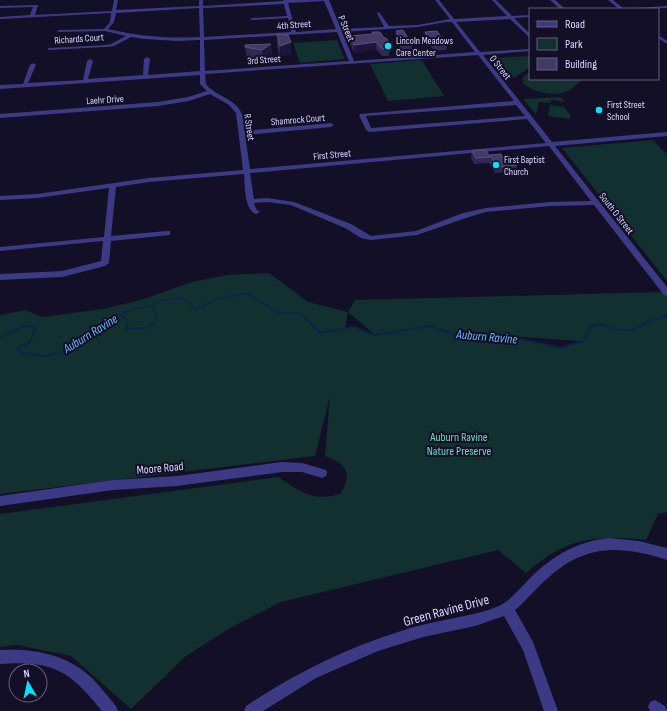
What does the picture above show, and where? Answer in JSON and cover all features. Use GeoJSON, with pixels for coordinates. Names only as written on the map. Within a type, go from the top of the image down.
{"type":"FeatureCollection","features":[{"type":"Feature","properties":{"kind":"street"},"geometry":{"type":"LineString","coordinates":[[105,30],[112,22],[116,0]]}},
{"type":"Feature","properties":{"kind":"street"},"geometry":{"type":"LineString","coordinates":[[201,0],[203,84],[210,92]]}},
{"type":"Feature","properties":{"kind":"street"},"geometry":{"type":"LineString","coordinates":[[0,18],[114,12],[244,2],[326,0]]}},
{"type":"Feature","properties":{"kind":"street","name":"P Street"},"geometry":{"type":"LineString","coordinates":[[326,0],[352,62]]}},
{"type":"Feature","properties":{"kind":"street","name":"O Street"},"geometry":{"type":"LineString","coordinates":[[437,0],[516,103],[551,145]]}},
{"type":"Feature","properties":{"kind":"street"},"geometry":{"type":"LineString","coordinates":[[494,0],[529,36]]}},
{"type":"Feature","properties":{"kind":"street"},"geometry":{"type":"LineString","coordinates":[[552,0],[562,8]]}},
{"type":"Feature","properties":{"kind":"street"},"geometry":{"type":"LineString","coordinates":[[610,0],[621,8]]}},
{"type":"Feature","properties":{"kind":"street"},"geometry":{"type":"LineString","coordinates":[[285,1],[294,33]]}},
{"type":"Feature","properties":{"kind":"street"},"geometry":{"type":"LineString","coordinates":[[0,7],[34,6],[36,7],[32,16]]}},
{"type":"Feature","properties":{"kind":"street"},"geometry":{"type":"LineString","coordinates":[[652,8],[667,7]]}},
{"type":"Feature","properties":{"kind":"street"},"geometry":{"type":"LineString","coordinates":[[156,16],[159,13],[159,9]]}},
{"type":"Feature","properties":{"kind":"street"},"geometry":{"type":"LineString","coordinates":[[379,13],[387,27]]}},
{"type":"Feature","properties":{"kind":"street","name":"4th Street"},"geometry":{"type":"LineString","coordinates":[[59,31],[105,30],[166,40],[202,39],[425,25],[452,20],[529,16]]}},
{"type":"Feature","properties":{"kind":"street"},"geometry":{"type":"LineString","coordinates":[[252,19],[289,17]]}},
{"type":"Feature","properties":{"kind":"street","name":"Richards Court"},"geometry":{"type":"LineString","coordinates":[[49,49],[112,45],[131,35]]}},
{"type":"Feature","properties":{"kind":"street","name":"3rd Street"},"geometry":{"type":"LineString","coordinates":[[0,87],[529,50]]}},
{"type":"Feature","properties":{"kind":"street"},"geometry":{"type":"LineString","coordinates":[[145,77],[147,59]]}},
{"type":"Feature","properties":{"kind":"street"},"geometry":{"type":"LineString","coordinates":[[85,81],[90,61]]}},
{"type":"Feature","properties":{"kind":"street"},"geometry":{"type":"LineString","coordinates":[[25,85],[33,65]]}},
{"type":"Feature","properties":{"kind":"street","name":"Laehr Drive"},"geometry":{"type":"LineString","coordinates":[[0,116],[158,104],[189,99],[210,92]]}},
{"type":"Feature","properties":{"kind":"street","name":"R Street"},"geometry":{"type":"LineString","coordinates":[[210,92],[230,102],[236,108],[242,132],[250,201]]}},
{"type":"Feature","properties":{"kind":"street"},"geometry":{"type":"LineString","coordinates":[[516,103],[362,116],[369,130],[528,117]]}},
{"type":"Feature","properties":{"kind":"street","name":"Shamrock Court"},"geometry":{"type":"LineString","coordinates":[[242,132],[331,125]]}},
{"type":"Feature","properties":{"kind":"street","name":"First Street"},"geometry":{"type":"LineString","coordinates":[[1,199],[30,197],[149,180],[667,134]]}},
{"type":"Feature","properties":{"kind":"street","name":"South O Street"},"geometry":{"type":"LineString","coordinates":[[551,145],[667,293]]}},
{"type":"Feature","properties":{"kind":"street"},"geometry":{"type":"LineString","coordinates":[[0,277],[62,274],[104,263],[113,185]]}},
{"type":"Feature","properties":{"kind":"street"},"geometry":{"type":"LineString","coordinates":[[256,212],[252,208],[250,201],[267,200],[292,203],[348,226],[364,236],[371,238],[418,233],[466,215],[486,210],[550,204],[597,203]]}},
{"type":"Feature","properties":{"kind":"street"},"geometry":{"type":"LineString","coordinates":[[0,249],[167,233]]}},
{"type":"Feature","properties":{"kind":"street","name":"Moore Road"},"geometry":{"type":"LineString","coordinates":[[0,501],[113,485],[177,481],[282,467],[298,466],[322,473]]}},
{"type":"Feature","properties":{"kind":"street","name":"Green Ravine Drive"},"geometry":{"type":"LineString","coordinates":[[251,711],[263,702],[320,669],[382,644],[423,631],[485,618],[507,608],[545,571],[564,558],[590,547],[620,544],[646,547],[667,554]]}},
{"type":"Feature","properties":{"kind":"street"},"geometry":{"type":"LineString","coordinates":[[507,608],[528,647],[551,711]]}},
{"type":"Feature","properties":{"kind":"street"},"geometry":{"type":"LineString","coordinates":[[0,657],[34,656],[60,664],[82,678],[111,711]]}},
{"type":"Feature","properties":{"kind":"green space"},"geometry":{"type":"Polygon","coordinates":[[[337,40],[344,58],[343,59],[300,63],[293,43],[337,40]]]}},
{"type":"Feature","properties":{"kind":"green space"},"geometry":{"type":"Polygon","coordinates":[[[529,56],[529,68],[514,78],[496,58],[529,56]]]}},
{"type":"Feature","properties":{"kind":"green space"},"geometry":{"type":"Polygon","coordinates":[[[420,60],[423,62],[444,96],[388,101],[370,64],[420,60]]]}},
{"type":"Feature","properties":{"kind":"green space"},"geometry":{"type":"Polygon","coordinates":[[[529,73],[529,80],[582,80],[568,91],[551,94],[538,92],[527,86],[523,83],[523,77],[529,73]]]}},
{"type":"Feature","properties":{"kind":"green space"},"geometry":{"type":"Polygon","coordinates":[[[560,97],[566,102],[551,100],[550,103],[539,102],[536,114],[523,99],[560,97]]]}},
{"type":"Feature","properties":{"kind":"green space"},"geometry":{"type":"Polygon","coordinates":[[[550,105],[564,107],[570,114],[570,119],[548,116],[550,105]]]}},
{"type":"Feature","properties":{"kind":"green space"},"geometry":{"type":"Polygon","coordinates":[[[653,140],[667,155],[667,281],[562,148],[653,140]]]}},
{"type":"Feature","properties":{"kind":"green space","name":"Auburn Ravine Nature Preserve"},"geometry":{"type":"Polygon","coordinates":[[[269,273],[308,302],[348,312],[355,300],[663,292],[667,294],[667,512],[658,514],[646,540],[611,538],[582,542],[554,552],[526,573],[498,550],[281,602],[230,628],[186,656],[131,709],[71,656],[17,645],[0,647],[0,514],[278,477],[301,491],[314,496],[321,497],[340,494],[347,480],[346,470],[338,462],[325,456],[330,396],[315,456],[0,494],[0,315],[26,310],[42,317],[103,309],[141,300],[192,282],[227,275],[269,273]],[[348,312],[345,328],[354,327],[374,334],[348,312]],[[508,336],[561,348],[581,341],[508,336]]]}},
{"type":"Feature","properties":{"kind":"building"},"geometry":{"type":"Polygon","coordinates":[[[403,30],[412,44],[404,45],[396,31],[403,30]]]}},
{"type":"Feature","properties":{"kind":"building"},"geometry":{"type":"Polygon","coordinates":[[[437,31],[447,45],[434,46],[425,32],[437,31]]]}},
{"type":"Feature","properties":{"kind":"building"},"geometry":{"type":"Polygon","coordinates":[[[372,32],[380,32],[391,45],[388,46],[390,48],[382,49],[376,42],[354,45],[350,36],[373,34],[372,32]]]}},
{"type":"Feature","properties":{"kind":"building"},"geometry":{"type":"Polygon","coordinates":[[[277,34],[288,35],[291,42],[280,46],[277,34]]]}},
{"type":"Feature","properties":{"kind":"building"},"geometry":{"type":"Polygon","coordinates":[[[271,44],[262,50],[245,47],[245,45],[271,44]]]}},
{"type":"Feature","properties":{"kind":"building"},"geometry":{"type":"Polygon","coordinates":[[[486,150],[490,157],[476,158],[472,151],[486,150]]]}},
{"type":"Feature","properties":{"kind":"building"},"geometry":{"type":"Polygon","coordinates":[[[501,154],[504,159],[513,158],[517,165],[497,167],[490,155],[501,154]]]}},
{"type":"Feature","properties":{"kind":"waterway","name":"Auburn Ravine"},"geometry":{"type":"LineString","coordinates":[[153,306],[160,300],[177,298],[186,300],[194,308],[202,307],[215,300],[246,293],[279,313],[300,313],[320,333],[354,327],[375,335],[429,326],[460,336],[504,335],[561,348],[583,341],[591,326],[596,325]]}},
{"type":"Feature","properties":{"kind":"waterway","name":"Auburn Ravine"},"geometry":{"type":"LineString","coordinates":[[99,325],[105,320],[134,309],[153,306]]}},
{"type":"Feature","properties":{"kind":"waterway"},"geometry":{"type":"LineString","coordinates":[[153,306],[156,317],[155,323],[153,324]]}},
{"type":"Feature","properties":{"kind":"waterway"},"geometry":{"type":"LineString","coordinates":[[121,315],[128,321],[127,325]]}},
{"type":"Feature","properties":{"kind":"waterway","name":"Auburn Ravine"},"geometry":{"type":"LineString","coordinates":[[642,325],[649,321],[667,316]]}},
{"type":"Feature","properties":{"kind":"waterway","name":"Auburn Ravine"},"geometry":{"type":"LineString","coordinates":[[0,337],[25,326],[36,327],[30,342],[18,348],[20,352],[50,356],[58,354],[74,346],[100,324]]}},
{"type":"Feature","properties":{"kind":"waterway"},"geometry":{"type":"LineString","coordinates":[[127,324],[126,329],[146,328],[153,324]]}},
{"type":"Feature","properties":{"kind":"waterway","name":"Auburn Ravine"},"geometry":{"type":"LineString","coordinates":[[596,325],[604,325]]}},
{"type":"Feature","properties":{"kind":"waterway","name":"Auburn Ravine"},"geometry":{"type":"LineString","coordinates":[[604,325],[619,330],[633,329],[642,325]]}},
{"type":"Feature","properties":{"kind":"place","name":"Lincoln Meadows Care Center"},"geometry":{"type":"Point","coordinates":[388,46]}},
{"type":"Feature","properties":{"kind":"place","name":"First Street School"},"geometry":{"type":"Point","coordinates":[599,110]}},
{"type":"Feature","properties":{"kind":"place","name":"First Baptist Church"},"geometry":{"type":"Point","coordinates":[496,165]}}]}
